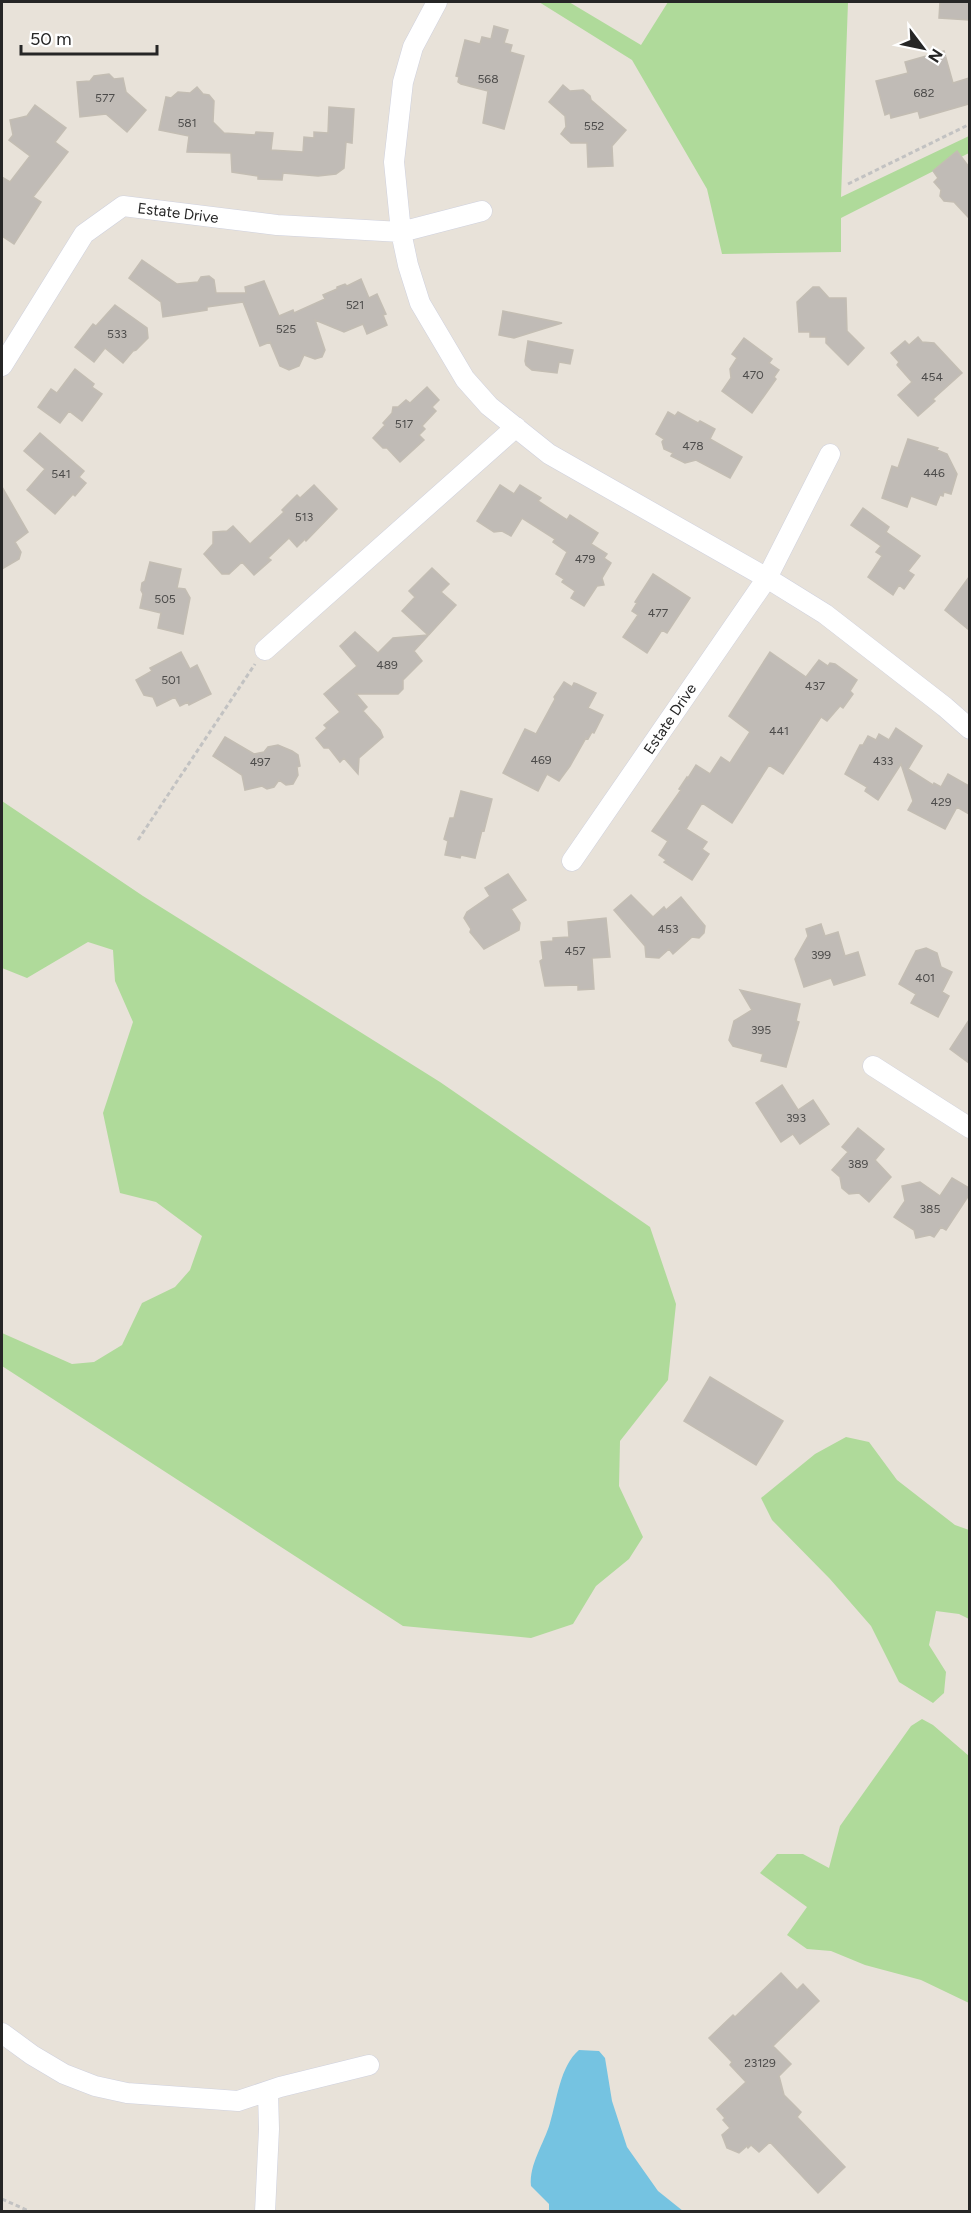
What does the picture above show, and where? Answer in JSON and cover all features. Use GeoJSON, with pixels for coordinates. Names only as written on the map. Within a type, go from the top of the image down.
{"type":"FeatureCollection","features":[{"type":"Feature","properties":{"kind":"street"},"geometry":{"type":"LineString","coordinates":[[437,2],[413,47],[403,82],[394,162],[401,232],[420,303],[465,379],[489,406],[549,454],[767,578],[825,614],[945,707],[969,729]]}},
{"type":"Feature","properties":{"kind":"street","name":"Estate Drive"},"geometry":{"type":"LineString","coordinates":[[2,366],[84,234],[123,206],[277,225],[401,232],[482,211]]}},
{"type":"Feature","properties":{"kind":"street"},"geometry":{"type":"LineString","coordinates":[[265,650],[516,428]]}},
{"type":"Feature","properties":{"kind":"street","name":"Estate Drive"},"geometry":{"type":"LineString","coordinates":[[572,861],[767,578],[830,454]]}},
{"type":"Feature","properties":{"kind":"street"},"geometry":{"type":"LineString","coordinates":[[873,1066],[969,1128]]}},
{"type":"Feature","properties":{"kind":"street"},"geometry":{"type":"LineString","coordinates":[[2,2032],[32,2055],[64,2074],[127,2093],[238,2101],[280,2086],[369,2065]]}},
{"type":"Feature","properties":{"kind":"street"},"geometry":{"type":"LineString","coordinates":[[265,2211],[269,2128],[268,2092]]}},
{"type":"Feature","properties":{"kind":"path"},"geometry":{"type":"LineString","coordinates":[[848,184],[969,124]]}},
{"type":"Feature","properties":{"kind":"path"},"geometry":{"type":"LineString","coordinates":[[138,840],[265,650]]}},
{"type":"Feature","properties":{"kind":"path"},"geometry":{"type":"LineString","coordinates":[[2,2199],[31,2211]]}},
{"type":"Feature","properties":{"kind":"green space"},"geometry":{"type":"Polygon","coordinates":[[[539,2],[569,2],[641,45],[668,2],[848,2],[841,197],[969,136],[969,153],[841,218],[841,252],[722,254],[707,189],[632,60],[539,2]]]}},
{"type":"Feature","properties":{"kind":"green space"},"geometry":{"type":"Polygon","coordinates":[[[2,801],[143,896],[440,1082],[650,1227],[676,1304],[668,1380],[620,1441],[619,1486],[643,1537],[629,1559],[596,1586],[573,1624],[531,1638],[403,1626],[2,1366],[2,1333],[72,1364],[94,1362],[122,1345],[142,1303],[175,1287],[190,1270],[202,1236],[156,1202],[120,1193],[103,1113],[133,1022],[115,981],[113,950],[88,942],[27,978],[2,968],[2,801]]]}},
{"type":"Feature","properties":{"kind":"green space"},"geometry":{"type":"Polygon","coordinates":[[[846,1437],[869,1442],[897,1480],[955,1525],[969,1530],[969,1619],[959,1614],[936,1611],[929,1645],[946,1672],[944,1693],[933,1703],[899,1682],[871,1626],[830,1579],[772,1520],[761,1498],[815,1454],[846,1437]]]}},
{"type":"Feature","properties":{"kind":"green space"},"geometry":{"type":"Polygon","coordinates":[[[922,1719],[933,1725],[969,1756],[969,2003],[921,1980],[865,1965],[831,1951],[807,1949],[787,1935],[807,1907],[760,1873],[777,1854],[803,1854],[829,1868],[840,1826],[911,1726],[922,1719]]]}},
{"type":"Feature","properties":{"kind":"water"},"geometry":{"type":"Polygon","coordinates":[[[579,2050],[599,2051],[605,2058],[612,2101],[627,2147],[658,2191],[683,2211],[549,2211],[549,2204],[531,2186],[532,2170],[550,2123],[563,2074],[579,2050]]]}},
{"type":"Feature","properties":{"kind":"building"},"geometry":{"type":"Polygon","coordinates":[[[940,2],[969,2],[969,20],[939,18],[940,2]]]}},
{"type":"Feature","properties":{"kind":"building"},"geometry":{"type":"Polygon","coordinates":[[[494,26],[508,30],[504,43],[512,45],[510,52],[524,56],[504,129],[483,123],[488,91],[461,84],[458,82],[459,77],[456,76],[465,40],[480,44],[482,37],[491,39],[494,26]]]}},
{"type":"Feature","properties":{"kind":"building"},"geometry":{"type":"Polygon","coordinates":[[[944,51],[953,83],[969,78],[969,104],[920,118],[918,111],[891,118],[890,113],[885,115],[876,81],[908,73],[905,62],[944,51]]]}},
{"type":"Feature","properties":{"kind":"building"},"geometry":{"type":"Polygon","coordinates":[[[109,74],[114,79],[123,78],[126,92],[146,110],[127,132],[106,114],[80,117],[77,82],[90,81],[94,76],[109,74]]]}},
{"type":"Feature","properties":{"kind":"building"},"geometry":{"type":"Polygon","coordinates":[[[563,85],[570,91],[583,90],[591,100],[626,130],[612,146],[613,166],[588,167],[587,143],[571,143],[561,134],[566,127],[565,116],[549,102],[563,85]]]}},
{"type":"Feature","properties":{"kind":"building"},"geometry":{"type":"Polygon","coordinates":[[[197,87],[214,101],[213,122],[224,133],[255,135],[256,132],[273,133],[271,150],[303,152],[304,137],[314,138],[314,132],[328,133],[329,107],[354,109],[352,143],[346,142],[344,168],[336,174],[318,176],[283,173],[282,180],[258,179],[258,176],[232,172],[231,153],[187,152],[189,136],[159,130],[166,97],[171,98],[178,92],[190,93],[197,87]]]}},
{"type":"Feature","properties":{"kind":"building"},"geometry":{"type":"Polygon","coordinates":[[[35,105],[66,128],[55,142],[68,152],[33,197],[41,202],[14,244],[2,236],[2,177],[10,182],[30,156],[9,140],[13,135],[10,120],[27,116],[35,105]]]}},
{"type":"Feature","properties":{"kind":"building"},"geometry":{"type":"Polygon","coordinates":[[[957,151],[969,167],[969,218],[954,202],[944,201],[940,196],[941,190],[934,182],[938,178],[933,171],[957,151]]]}},
{"type":"Feature","properties":{"kind":"building"},"geometry":{"type":"Polygon","coordinates":[[[142,260],[177,284],[198,282],[201,277],[209,276],[214,280],[216,293],[246,293],[245,287],[264,281],[279,316],[293,310],[294,313],[325,299],[323,295],[337,287],[345,284],[347,286],[361,279],[369,298],[377,294],[386,314],[383,315],[387,325],[367,334],[363,324],[344,332],[315,320],[325,350],[322,357],[315,359],[304,355],[299,366],[289,370],[280,366],[270,342],[260,346],[243,302],[163,317],[161,302],[129,278],[142,260]]]}},
{"type":"Feature","properties":{"kind":"building"},"geometry":{"type":"Polygon","coordinates":[[[813,287],[819,287],[829,298],[846,298],[847,331],[864,348],[848,365],[826,343],[826,337],[810,337],[810,332],[799,332],[797,302],[813,287]]]}},
{"type":"Feature","properties":{"kind":"building"},"geometry":{"type":"Polygon","coordinates":[[[115,305],[147,328],[148,338],[123,363],[105,348],[94,362],[75,347],[93,324],[96,326],[115,305]]]}},
{"type":"Feature","properties":{"kind":"building"},"geometry":{"type":"Polygon","coordinates":[[[503,311],[562,323],[514,338],[499,335],[503,311]]]}},
{"type":"Feature","properties":{"kind":"building"},"geometry":{"type":"Polygon","coordinates":[[[918,337],[922,342],[934,343],[962,373],[918,416],[898,395],[912,382],[897,365],[899,362],[891,353],[905,341],[909,345],[918,337]]]}},
{"type":"Feature","properties":{"kind":"building"},"geometry":{"type":"Polygon","coordinates":[[[744,338],[772,359],[769,363],[779,370],[774,377],[776,379],[752,413],[722,391],[731,378],[730,369],[737,358],[732,354],[744,338]]]}},
{"type":"Feature","properties":{"kind":"building"},"geometry":{"type":"Polygon","coordinates":[[[528,341],[573,350],[570,364],[559,362],[557,373],[532,370],[525,361],[528,341]]]}},
{"type":"Feature","properties":{"kind":"building"},"geometry":{"type":"Polygon","coordinates":[[[75,369],[94,384],[92,387],[102,394],[82,421],[69,411],[60,423],[38,407],[51,389],[57,393],[75,369]]]}},
{"type":"Feature","properties":{"kind":"building"},"geometry":{"type":"Polygon","coordinates":[[[427,387],[439,400],[432,407],[436,411],[422,426],[425,429],[419,435],[424,440],[400,462],[387,448],[383,448],[373,438],[385,425],[383,423],[392,413],[393,407],[398,407],[406,400],[410,403],[427,387]]]}},
{"type":"Feature","properties":{"kind":"building"},"geometry":{"type":"Polygon","coordinates":[[[668,412],[675,416],[678,412],[715,429],[710,439],[742,457],[730,478],[696,460],[685,463],[671,456],[673,453],[664,449],[662,442],[664,439],[656,434],[668,412]]]}},
{"type":"Feature","properties":{"kind":"building"},"geometry":{"type":"Polygon","coordinates":[[[40,433],[84,471],[79,477],[86,483],[55,514],[27,490],[45,469],[24,451],[40,433]]]}},
{"type":"Feature","properties":{"kind":"building"},"geometry":{"type":"Polygon","coordinates":[[[908,439],[938,448],[937,450],[947,454],[957,474],[951,494],[944,492],[943,496],[940,495],[936,505],[911,496],[907,507],[882,498],[892,466],[898,468],[908,439]]]}},
{"type":"Feature","properties":{"kind":"building"},"geometry":{"type":"Polygon","coordinates":[[[314,485],[337,509],[306,541],[305,539],[297,547],[289,538],[268,558],[271,560],[254,575],[242,562],[229,574],[222,574],[204,554],[213,544],[213,532],[227,531],[233,526],[250,544],[284,512],[282,510],[297,495],[300,498],[314,485]]]}},
{"type":"Feature","properties":{"kind":"building"},"geometry":{"type":"Polygon","coordinates":[[[500,485],[514,494],[520,485],[541,498],[538,501],[567,520],[570,515],[598,533],[591,544],[607,554],[604,558],[611,563],[602,578],[604,585],[597,586],[584,606],[571,598],[575,591],[562,582],[564,579],[556,574],[567,552],[553,542],[555,539],[522,518],[511,536],[502,531],[494,532],[477,521],[500,485]]]}},
{"type":"Feature","properties":{"kind":"building"},"geometry":{"type":"Polygon","coordinates":[[[2,487],[28,532],[15,542],[21,552],[19,559],[2,569],[2,487]]]}},
{"type":"Feature","properties":{"kind":"building"},"geometry":{"type":"Polygon","coordinates":[[[863,508],[889,527],[886,532],[920,556],[908,571],[914,575],[904,589],[899,585],[893,595],[868,577],[882,556],[876,552],[881,546],[851,525],[863,508]]]}},
{"type":"Feature","properties":{"kind":"building"},"geometry":{"type":"Polygon","coordinates":[[[150,562],[181,569],[177,588],[185,589],[190,598],[183,634],[158,628],[161,613],[140,608],[143,594],[142,583],[145,581],[150,562]]]}},
{"type":"Feature","properties":{"kind":"building"},"geometry":{"type":"Polygon","coordinates":[[[432,568],[449,584],[441,592],[456,605],[414,651],[422,661],[403,680],[403,689],[398,694],[356,694],[367,707],[363,711],[380,730],[383,737],[359,758],[358,774],[344,758],[340,762],[329,748],[324,748],[316,738],[327,728],[324,725],[340,712],[324,694],[357,666],[340,646],[355,632],[378,653],[393,638],[428,635],[402,611],[415,597],[409,591],[432,568]]]}},
{"type":"Feature","properties":{"kind":"building"},"geometry":{"type":"Polygon","coordinates":[[[653,574],[690,598],[667,633],[662,630],[647,653],[623,637],[638,615],[632,611],[637,603],[635,602],[653,574]]]}},
{"type":"Feature","properties":{"kind":"building"},"geometry":{"type":"Polygon","coordinates":[[[969,577],[969,630],[945,610],[969,577]]]}},
{"type":"Feature","properties":{"kind":"building"},"geometry":{"type":"Polygon","coordinates":[[[181,652],[190,669],[197,665],[211,694],[189,705],[188,702],[180,706],[175,697],[157,706],[153,697],[144,695],[136,680],[152,671],[150,668],[181,652]]]}},
{"type":"Feature","properties":{"kind":"building"},"geometry":{"type":"Polygon","coordinates":[[[770,652],[806,677],[819,660],[828,666],[830,663],[835,664],[857,680],[850,691],[853,694],[843,708],[840,706],[827,721],[821,717],[783,774],[769,765],[732,823],[702,803],[686,829],[707,842],[702,849],[709,854],[692,880],[664,862],[666,860],[659,855],[668,841],[652,831],[696,765],[710,774],[721,757],[730,763],[750,732],[729,716],[770,652]]]}},
{"type":"Feature","properties":{"kind":"building"},"geometry":{"type":"Polygon","coordinates":[[[564,682],[572,687],[574,683],[577,684],[596,693],[588,708],[603,715],[594,733],[592,732],[588,739],[586,738],[559,781],[547,774],[538,791],[503,773],[525,729],[536,734],[564,682]]]}},
{"type":"Feature","properties":{"kind":"building"},"geometry":{"type":"Polygon","coordinates":[[[896,728],[922,746],[908,769],[933,785],[934,783],[941,787],[948,774],[969,786],[969,814],[957,807],[945,829],[908,810],[913,801],[901,764],[878,800],[865,791],[867,787],[845,774],[860,745],[863,745],[868,736],[876,740],[879,734],[889,740],[896,728]]]}},
{"type":"Feature","properties":{"kind":"building"},"geometry":{"type":"Polygon","coordinates":[[[225,737],[254,754],[278,745],[298,755],[300,766],[297,767],[298,775],[293,784],[286,785],[279,780],[274,787],[267,789],[262,786],[245,790],[242,775],[213,756],[225,737]]]}},
{"type":"Feature","properties":{"kind":"building"},"geometry":{"type":"Polygon","coordinates":[[[461,791],[492,799],[475,858],[445,855],[448,841],[444,839],[450,818],[454,818],[461,791]]]}},
{"type":"Feature","properties":{"kind":"building"},"geometry":{"type":"Polygon","coordinates":[[[508,874],[526,900],[511,909],[520,923],[519,930],[484,949],[470,932],[471,929],[464,918],[467,912],[490,896],[485,888],[508,874]]]}},
{"type":"Feature","properties":{"kind":"building"},"geometry":{"type":"Polygon","coordinates":[[[631,895],[653,917],[664,907],[666,910],[681,897],[705,926],[704,933],[699,938],[692,937],[673,954],[669,949],[659,958],[646,957],[645,946],[614,910],[631,895]]]}},
{"type":"Feature","properties":{"kind":"building"},"geometry":{"type":"Polygon","coordinates":[[[606,918],[610,957],[592,958],[594,989],[578,990],[578,985],[545,986],[540,961],[543,959],[541,942],[553,941],[553,938],[569,937],[568,922],[606,918]]]}},
{"type":"Feature","properties":{"kind":"building"},"geometry":{"type":"Polygon","coordinates":[[[821,924],[825,936],[838,932],[845,956],[858,952],[865,975],[834,985],[831,978],[804,987],[795,959],[808,936],[806,929],[821,924]]]}},
{"type":"Feature","properties":{"kind":"building"},"geometry":{"type":"Polygon","coordinates":[[[926,948],[937,953],[941,967],[952,972],[942,992],[949,996],[938,1017],[911,1003],[916,994],[899,984],[916,951],[926,948]]]}},
{"type":"Feature","properties":{"kind":"building"},"geometry":{"type":"Polygon","coordinates":[[[740,990],[800,1004],[796,1021],[799,1022],[786,1067],[761,1061],[763,1054],[733,1046],[729,1040],[734,1021],[752,1010],[740,990]]]}},
{"type":"Feature","properties":{"kind":"building"},"geometry":{"type":"Polygon","coordinates":[[[969,1020],[969,1063],[950,1049],[969,1020]]]}},
{"type":"Feature","properties":{"kind":"building"},"geometry":{"type":"Polygon","coordinates":[[[782,1085],[798,1110],[813,1100],[829,1124],[800,1144],[793,1134],[781,1142],[756,1103],[782,1085]]]}},
{"type":"Feature","properties":{"kind":"building"},"geometry":{"type":"Polygon","coordinates":[[[858,1128],[884,1149],[875,1160],[891,1177],[869,1202],[859,1193],[849,1194],[842,1188],[840,1177],[832,1170],[848,1152],[842,1147],[858,1128]]]}},
{"type":"Feature","properties":{"kind":"building"},"geometry":{"type":"Polygon","coordinates":[[[952,1178],[969,1188],[969,1195],[946,1230],[941,1227],[934,1237],[930,1235],[916,1238],[914,1230],[894,1217],[905,1201],[902,1186],[920,1182],[940,1196],[952,1178]]]}},
{"type":"Feature","properties":{"kind":"building"},"geometry":{"type":"Polygon","coordinates":[[[710,1377],[783,1421],[756,1465],[684,1421],[710,1377]]]}},
{"type":"Feature","properties":{"kind":"building"},"geometry":{"type":"Polygon","coordinates":[[[781,1973],[797,1990],[803,1984],[819,2001],[773,2046],[791,2064],[779,2076],[784,2095],[801,2112],[797,2117],[845,2167],[818,2193],[770,2142],[759,2152],[751,2145],[739,2153],[727,2148],[722,2135],[730,2128],[717,2109],[746,2082],[730,2065],[732,2062],[709,2038],[733,2015],[735,2017],[781,1973]]]}}]}
